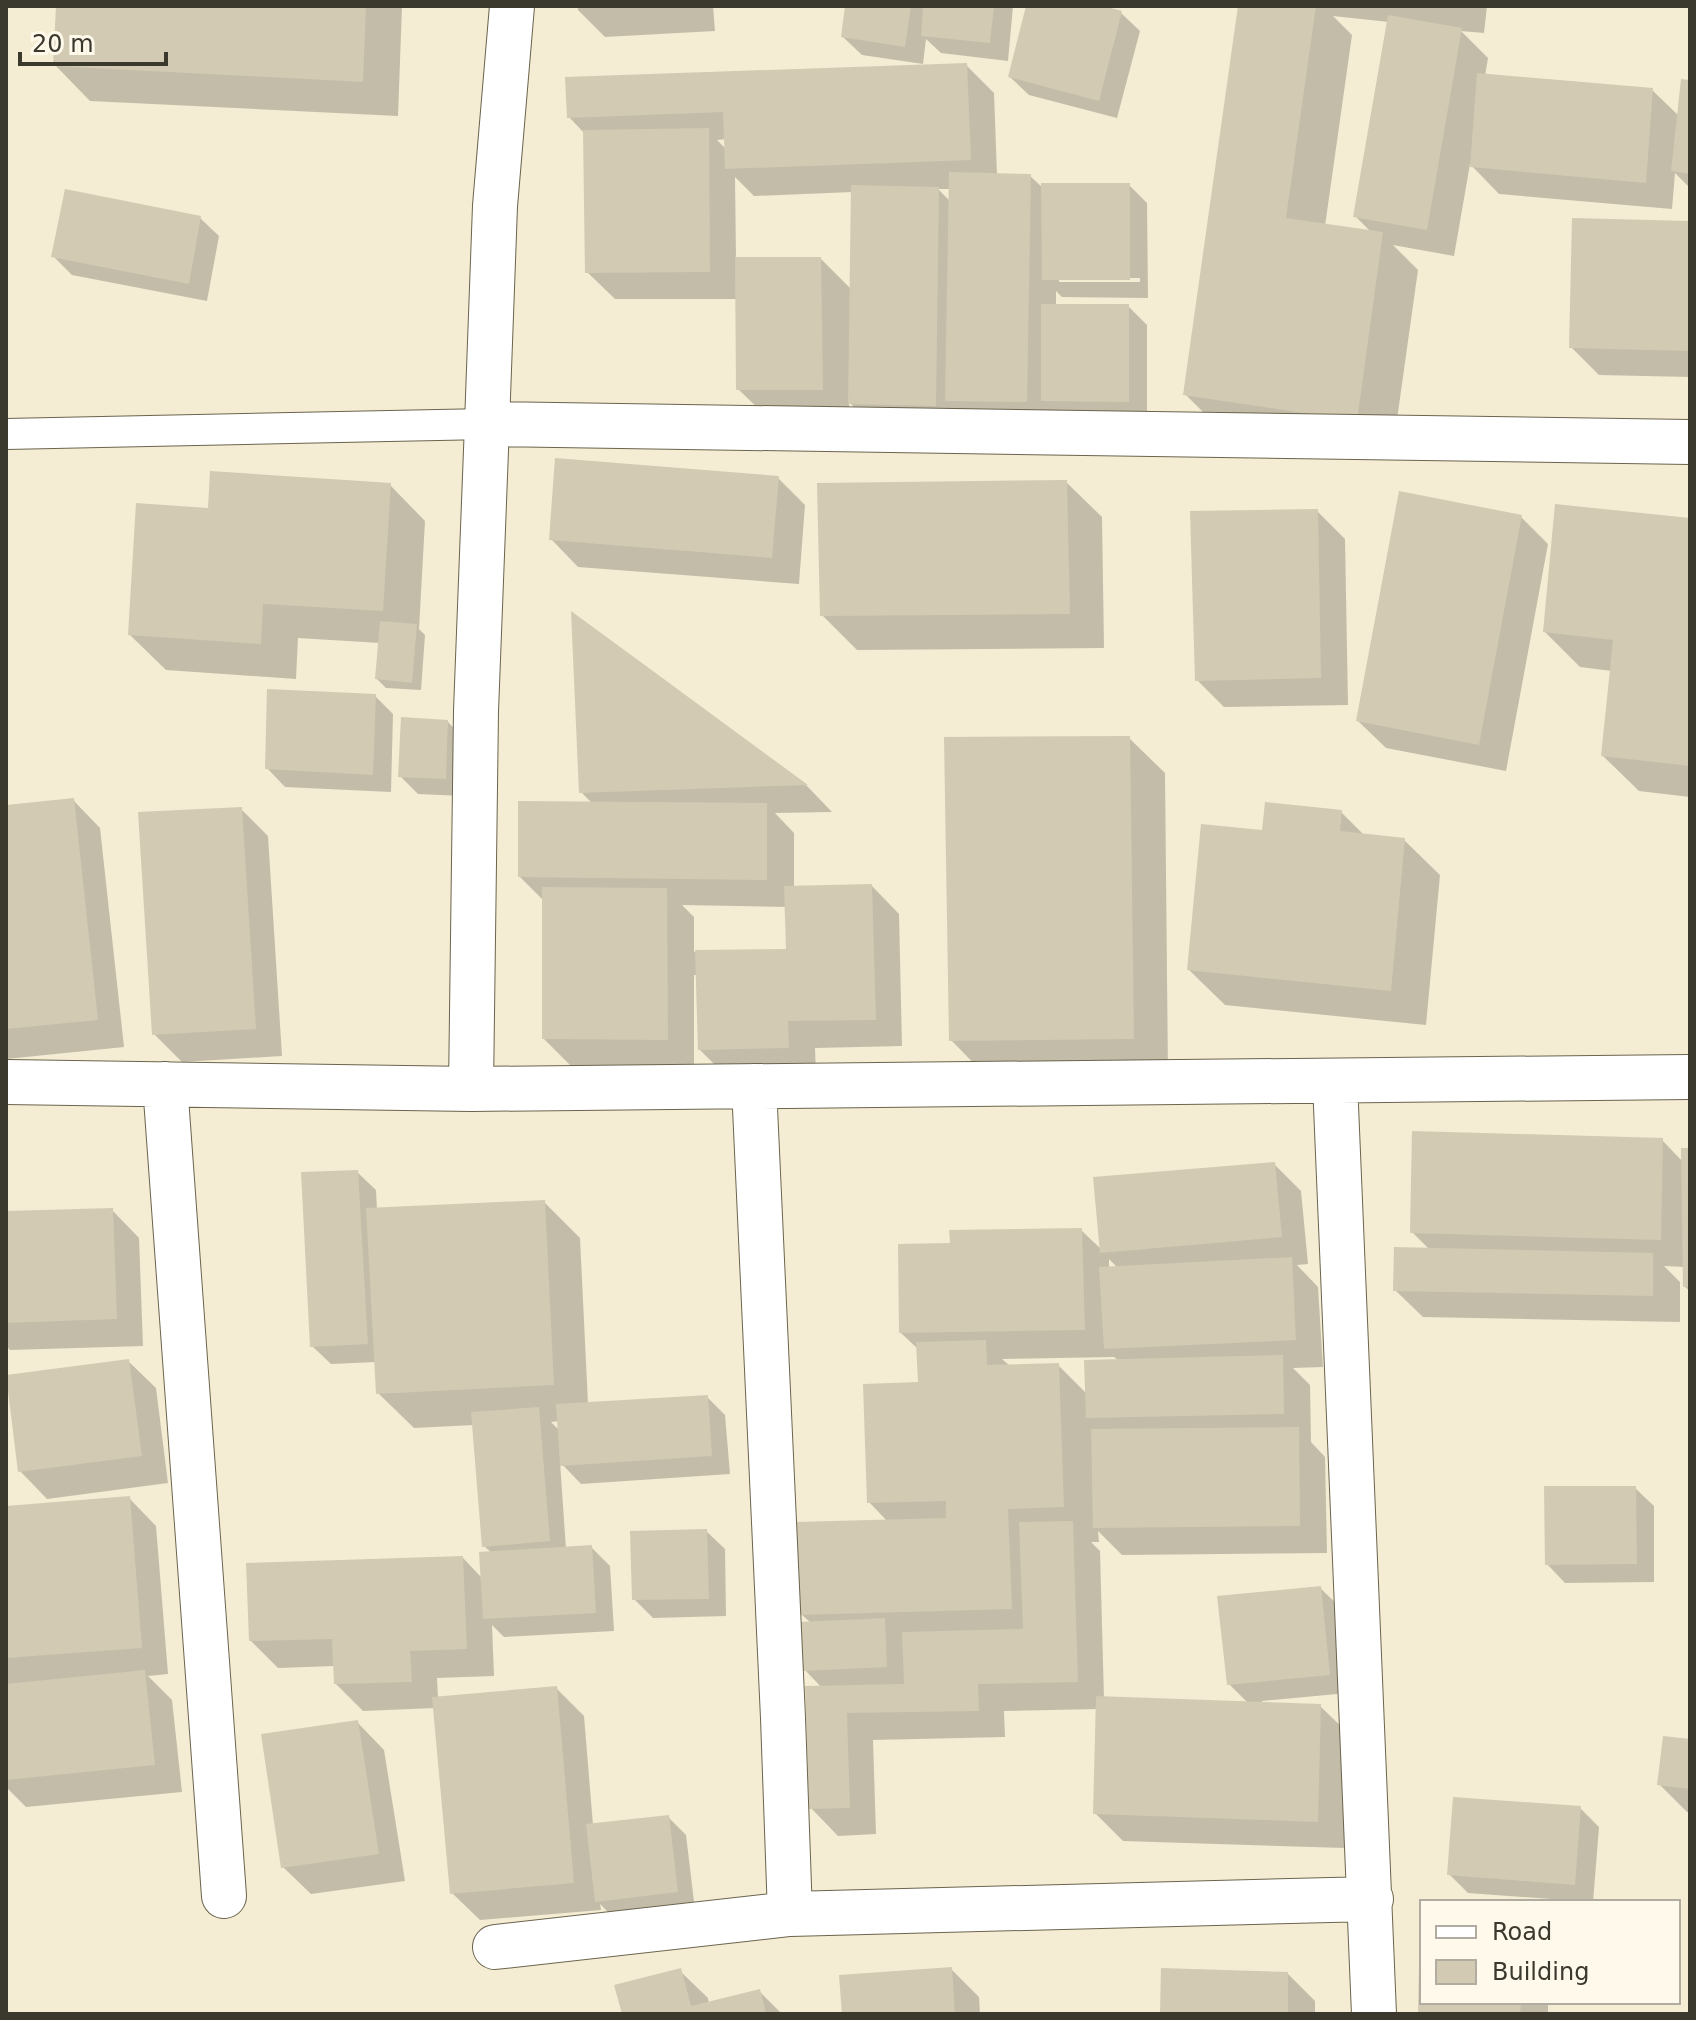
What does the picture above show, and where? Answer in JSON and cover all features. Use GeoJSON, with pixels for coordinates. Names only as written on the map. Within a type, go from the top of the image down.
{"type":"FeatureCollection","features":[{"type":"Feature","properties":{"kind":"street"},"geometry":{"type":"LineString","coordinates":[[471,1089],[476,711],[495,206],[512,6]]}},
{"type":"Feature","properties":{"kind":"street"},"geometry":{"type":"LineString","coordinates":[[487,424],[1690,442]]}},
{"type":"Feature","properties":{"kind":"street"},"geometry":{"type":"LineString","coordinates":[[6,1082],[471,1089],[1690,1077]]}},
{"type":"Feature","properties":{"kind":"street"},"geometry":{"type":"LineString","coordinates":[[1335,1082],[1374,2014]]}},
{"type":"Feature","properties":{"kind":"street"},"geometry":{"type":"LineString","coordinates":[[165,1084],[224,1896]]}},
{"type":"Feature","properties":{"kind":"street"},"geometry":{"type":"LineString","coordinates":[[754,1086],[790,1914]]}},
{"type":"Feature","properties":{"kind":"street"},"geometry":{"type":"LineString","coordinates":[[495,1947],[790,1914],[1371,1899]]}},
{"type":"Feature","properties":{"kind":"lane"},"geometry":{"type":"LineString","coordinates":[[6,434],[487,424]]}},
{"type":"Feature","properties":{"kind":"building"},"geometry":{"type":"Polygon","coordinates":[[[56,6],[366,6],[363,82],[53,66],[56,6]]]}},
{"type":"Feature","properties":{"kind":"building"},"geometry":{"type":"Polygon","coordinates":[[[845,6],[911,6],[905,47],[841,37],[845,6]]]}},
{"type":"Feature","properties":{"kind":"building"},"geometry":{"type":"Polygon","coordinates":[[[923,6],[994,6],[990,43],[921,36],[923,6]]]}},
{"type":"Feature","properties":{"kind":"building"},"geometry":{"type":"Polygon","coordinates":[[[1026,6],[1103,6],[1122,11],[1099,101],[1008,77],[1026,6]]]}},
{"type":"Feature","properties":{"kind":"building"},"geometry":{"type":"Polygon","coordinates":[[[1238,6],[1316,6],[1286,218],[1383,232],[1357,421],[1183,395],[1238,6]]]}},
{"type":"Feature","properties":{"kind":"building"},"geometry":{"type":"Polygon","coordinates":[[[1388,15],[1462,28],[1427,230],[1353,217],[1388,15]]]}},
{"type":"Feature","properties":{"kind":"building"},"geometry":{"type":"Polygon","coordinates":[[[967,63],[971,160],[725,169],[723,112],[567,118],[565,77],[967,63]]]}},
{"type":"Feature","properties":{"kind":"building"},"geometry":{"type":"Polygon","coordinates":[[[1477,73],[1653,88],[1646,183],[1470,167],[1477,73]]]}},
{"type":"Feature","properties":{"kind":"building"},"geometry":{"type":"Polygon","coordinates":[[[1681,79],[1690,80],[1690,174],[1671,171],[1681,79]]]}},
{"type":"Feature","properties":{"kind":"building"},"geometry":{"type":"Polygon","coordinates":[[[709,128],[710,272],[585,273],[583,130],[709,128]]]}},
{"type":"Feature","properties":{"kind":"building"},"geometry":{"type":"Polygon","coordinates":[[[949,172],[1031,174],[1027,402],[945,401],[949,172]]]}},
{"type":"Feature","properties":{"kind":"building"},"geometry":{"type":"Polygon","coordinates":[[[1041,183],[1130,183],[1130,280],[1042,280],[1041,183]]]}},
{"type":"Feature","properties":{"kind":"building"},"geometry":{"type":"Polygon","coordinates":[[[851,185],[939,187],[936,406],[848,404],[851,185]]]}},
{"type":"Feature","properties":{"kind":"building"},"geometry":{"type":"Polygon","coordinates":[[[65,189],[201,216],[189,284],[51,257],[65,189]]]}},
{"type":"Feature","properties":{"kind":"building"},"geometry":{"type":"Polygon","coordinates":[[[1572,218],[1690,221],[1690,351],[1569,348],[1572,218]]]}},
{"type":"Feature","properties":{"kind":"building"},"geometry":{"type":"Polygon","coordinates":[[[735,257],[821,257],[823,390],[736,390],[735,257]]]}},
{"type":"Feature","properties":{"kind":"building"},"geometry":{"type":"Polygon","coordinates":[[[1041,304],[1129,304],[1129,402],[1041,401],[1041,304]]]}},
{"type":"Feature","properties":{"kind":"building"},"geometry":{"type":"Polygon","coordinates":[[[555,458],[779,476],[772,558],[549,540],[555,458]]]}},
{"type":"Feature","properties":{"kind":"building"},"geometry":{"type":"Polygon","coordinates":[[[210,471],[391,483],[383,611],[263,604],[261,644],[128,635],[136,503],[208,508],[210,471]]]}},
{"type":"Feature","properties":{"kind":"building"},"geometry":{"type":"Polygon","coordinates":[[[1067,480],[1070,614],[820,616],[817,483],[1067,480]]]}},
{"type":"Feature","properties":{"kind":"building"},"geometry":{"type":"Polygon","coordinates":[[[1399,491],[1522,515],[1479,745],[1356,721],[1399,491]]]}},
{"type":"Feature","properties":{"kind":"building"},"geometry":{"type":"Polygon","coordinates":[[[1555,504],[1690,518],[1690,766],[1601,756],[1613,640],[1543,632],[1555,504]]]}},
{"type":"Feature","properties":{"kind":"building"},"geometry":{"type":"Polygon","coordinates":[[[1318,509],[1321,678],[1195,681],[1190,511],[1318,509]]]}},
{"type":"Feature","properties":{"kind":"building"},"geometry":{"type":"Polygon","coordinates":[[[571,611],[657,674],[808,785],[579,793],[571,611]]]}},
{"type":"Feature","properties":{"kind":"building"},"geometry":{"type":"Polygon","coordinates":[[[380,621],[417,624],[412,683],[375,679],[380,621]]]}},
{"type":"Feature","properties":{"kind":"building"},"geometry":{"type":"Polygon","coordinates":[[[267,689],[376,694],[373,775],[265,769],[267,689]]]}},
{"type":"Feature","properties":{"kind":"building"},"geometry":{"type":"Polygon","coordinates":[[[401,717],[448,720],[446,779],[398,777],[401,717]]]}},
{"type":"Feature","properties":{"kind":"building"},"geometry":{"type":"Polygon","coordinates":[[[1130,736],[1134,1039],[949,1041],[944,737],[1130,736]]]}},
{"type":"Feature","properties":{"kind":"building"},"geometry":{"type":"Polygon","coordinates":[[[74,798],[98,1020],[6,1029],[6,805],[74,798]]]}},
{"type":"Feature","properties":{"kind":"building"},"geometry":{"type":"Polygon","coordinates":[[[518,801],[767,803],[767,880],[518,877],[518,801]]]}},
{"type":"Feature","properties":{"kind":"building"},"geometry":{"type":"Polygon","coordinates":[[[1265,802],[1342,810],[1340,831],[1405,838],[1391,991],[1187,970],[1201,824],[1262,830],[1265,802]]]}},
{"type":"Feature","properties":{"kind":"building"},"geometry":{"type":"Polygon","coordinates":[[[242,807],[256,1029],[152,1035],[138,812],[242,807]]]}},
{"type":"Feature","properties":{"kind":"building"},"geometry":{"type":"Polygon","coordinates":[[[872,884],[876,1020],[788,1021],[789,1048],[698,1050],[695,950],[786,949],[784,886],[872,884]]]}},
{"type":"Feature","properties":{"kind":"building"},"geometry":{"type":"Polygon","coordinates":[[[542,887],[667,888],[668,1040],[542,1039],[542,887]]]}},
{"type":"Feature","properties":{"kind":"building"},"geometry":{"type":"Polygon","coordinates":[[[1412,1131],[1663,1138],[1661,1240],[1410,1233],[1412,1131]]]}},
{"type":"Feature","properties":{"kind":"building"},"geometry":{"type":"Polygon","coordinates":[[[1681,1148],[1690,1148],[1690,1287],[1683,1287],[1681,1148]]]}},
{"type":"Feature","properties":{"kind":"building"},"geometry":{"type":"Polygon","coordinates":[[[1275,1162],[1282,1237],[1100,1253],[1093,1177],[1275,1162]]]}},
{"type":"Feature","properties":{"kind":"building"},"geometry":{"type":"Polygon","coordinates":[[[358,1170],[368,1344],[310,1347],[301,1172],[358,1170]]]}},
{"type":"Feature","properties":{"kind":"building"},"geometry":{"type":"Polygon","coordinates":[[[545,1200],[554,1385],[376,1394],[366,1208],[545,1200]]]}},
{"type":"Feature","properties":{"kind":"building"},"geometry":{"type":"Polygon","coordinates":[[[113,1208],[117,1319],[6,1323],[6,1211],[113,1208]]]}},
{"type":"Feature","properties":{"kind":"building"},"geometry":{"type":"Polygon","coordinates":[[[1082,1228],[1085,1330],[899,1333],[898,1244],[950,1243],[949,1230],[1082,1228]]]}},
{"type":"Feature","properties":{"kind":"building"},"geometry":{"type":"Polygon","coordinates":[[[1394,1247],[1653,1253],[1653,1296],[1393,1291],[1394,1247]]]}},
{"type":"Feature","properties":{"kind":"building"},"geometry":{"type":"Polygon","coordinates":[[[1292,1257],[1296,1340],[1104,1349],[1099,1267],[1292,1257]]]}},
{"type":"Feature","properties":{"kind":"building"},"geometry":{"type":"Polygon","coordinates":[[[986,1340],[987,1365],[1059,1363],[1064,1507],[1008,1509],[1012,1609],[799,1615],[796,1522],[946,1518],[946,1501],[867,1503],[863,1384],[918,1382],[916,1342],[986,1340]]]}},
{"type":"Feature","properties":{"kind":"building"},"geometry":{"type":"Polygon","coordinates":[[[1283,1355],[1284,1414],[1086,1418],[1084,1360],[1283,1355]]]}},
{"type":"Feature","properties":{"kind":"building"},"geometry":{"type":"Polygon","coordinates":[[[129,1359],[142,1456],[18,1472],[6,1375],[129,1359]]]}},
{"type":"Feature","properties":{"kind":"building"},"geometry":{"type":"Polygon","coordinates":[[[708,1395],[712,1456],[560,1466],[556,1404],[708,1395]]]}},
{"type":"Feature","properties":{"kind":"building"},"geometry":{"type":"Polygon","coordinates":[[[539,1407],[550,1541],[482,1547],[471,1412],[539,1407]]]}},
{"type":"Feature","properties":{"kind":"building"},"geometry":{"type":"Polygon","coordinates":[[[1299,1427],[1300,1526],[1093,1528],[1091,1429],[1299,1427]]]}},
{"type":"Feature","properties":{"kind":"building"},"geometry":{"type":"Polygon","coordinates":[[[1544,1486],[1636,1486],[1637,1564],[1545,1565],[1544,1486]]]}},
{"type":"Feature","properties":{"kind":"building"},"geometry":{"type":"Polygon","coordinates":[[[130,1496],[142,1648],[6,1658],[6,1506],[130,1496]]]}},
{"type":"Feature","properties":{"kind":"building"},"geometry":{"type":"Polygon","coordinates":[[[1073,1521],[1078,1682],[978,1684],[979,1711],[847,1713],[850,1808],[809,1809],[805,1686],[904,1684],[902,1632],[1023,1629],[1019,1522],[1073,1521]]]}},
{"type":"Feature","properties":{"kind":"building"},"geometry":{"type":"Polygon","coordinates":[[[707,1529],[709,1599],[632,1600],[630,1531],[707,1529]]]}},
{"type":"Feature","properties":{"kind":"building"},"geometry":{"type":"Polygon","coordinates":[[[592,1545],[596,1613],[483,1619],[479,1552],[592,1545]]]}},
{"type":"Feature","properties":{"kind":"building"},"geometry":{"type":"Polygon","coordinates":[[[463,1556],[467,1649],[410,1651],[412,1682],[334,1684],[332,1639],[249,1641],[246,1563],[463,1556]]]}},
{"type":"Feature","properties":{"kind":"building"},"geometry":{"type":"Polygon","coordinates":[[[1321,1586],[1330,1675],[1227,1685],[1217,1596],[1321,1586]]]}},
{"type":"Feature","properties":{"kind":"building"},"geometry":{"type":"Polygon","coordinates":[[[885,1618],[887,1667],[803,1671],[800,1622],[885,1618]]]}},
{"type":"Feature","properties":{"kind":"building"},"geometry":{"type":"Polygon","coordinates":[[[145,1670],[155,1765],[6,1780],[6,1684],[145,1670]]]}},
{"type":"Feature","properties":{"kind":"building"},"geometry":{"type":"Polygon","coordinates":[[[557,1686],[574,1883],[450,1894],[432,1697],[557,1686]]]}},
{"type":"Feature","properties":{"kind":"building"},"geometry":{"type":"Polygon","coordinates":[[[1096,1696],[1321,1704],[1318,1822],[1093,1814],[1096,1696]]]}},
{"type":"Feature","properties":{"kind":"building"},"geometry":{"type":"Polygon","coordinates":[[[358,1720],[379,1854],[281,1868],[261,1734],[358,1720]]]}},
{"type":"Feature","properties":{"kind":"building"},"geometry":{"type":"Polygon","coordinates":[[[1663,1736],[1690,1739],[1690,1789],[1657,1785],[1663,1736]]]}},
{"type":"Feature","properties":{"kind":"building"},"geometry":{"type":"Polygon","coordinates":[[[1453,1797],[1581,1806],[1575,1885],[1447,1875],[1453,1797]]]}},
{"type":"Feature","properties":{"kind":"building"},"geometry":{"type":"Polygon","coordinates":[[[669,1815],[678,1892],[595,1902],[586,1824],[669,1815]]]}},
{"type":"Feature","properties":{"kind":"building"},"geometry":{"type":"Polygon","coordinates":[[[1419,1966],[1420,2004],[1521,2004],[1520,2014],[1418,2014],[1419,1966]]]}},
{"type":"Feature","properties":{"kind":"building"},"geometry":{"type":"Polygon","coordinates":[[[952,1967],[955,2014],[842,2014],[839,1975],[952,1967]]]}},
{"type":"Feature","properties":{"kind":"building"},"geometry":{"type":"Polygon","coordinates":[[[681,1968],[691,2006],[760,1989],[766,2014],[622,2014],[614,1985],[681,1968]]]}},
{"type":"Feature","properties":{"kind":"building"},"geometry":{"type":"Polygon","coordinates":[[[1161,1968],[1288,1972],[1288,2014],[1160,2014],[1161,1968]]]}}]}
